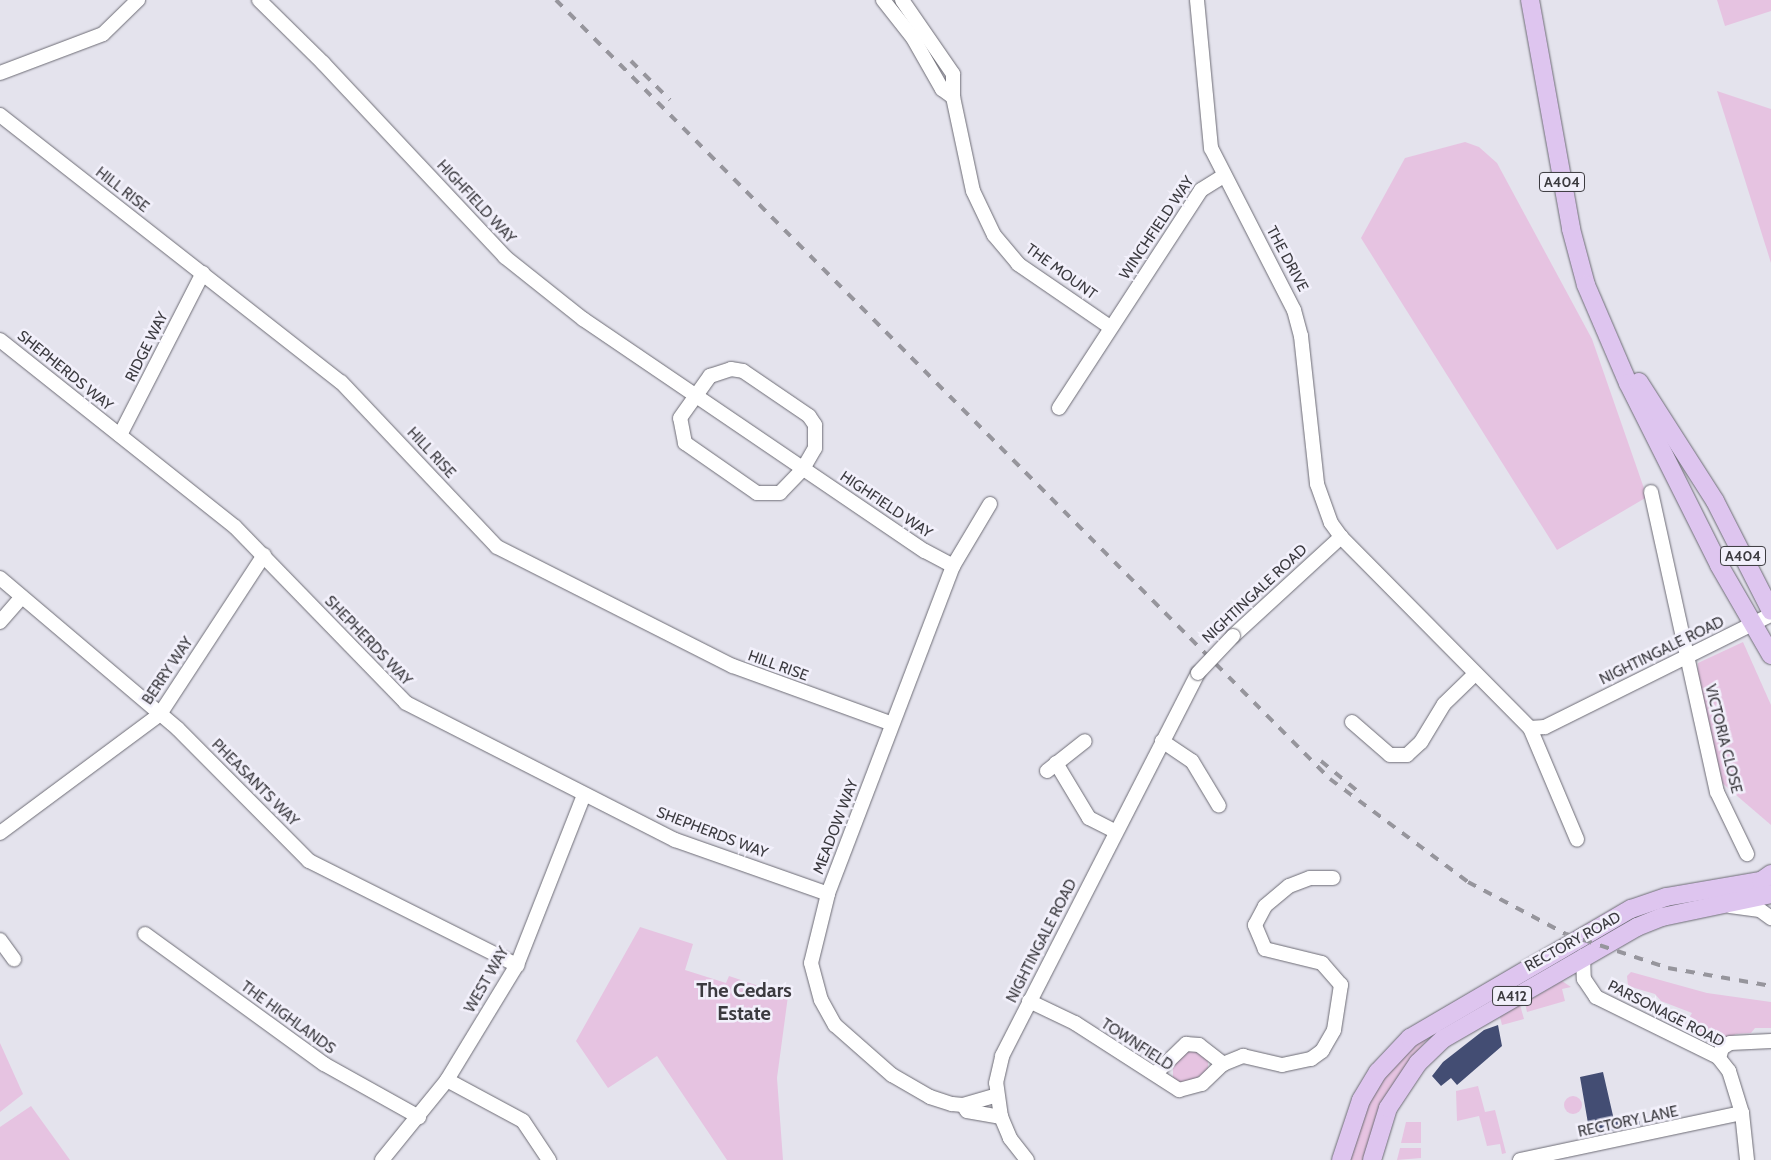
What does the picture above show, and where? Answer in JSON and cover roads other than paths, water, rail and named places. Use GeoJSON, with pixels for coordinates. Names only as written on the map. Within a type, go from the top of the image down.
{"type":"FeatureCollection","features":[{"type":"Feature","properties":{"kind":"main road","name":"A404"},"geometry":{"type":"LineString","coordinates":[[1530,0],[1576,253],[1619,356],[1628,383],[1719,564],[1756,624],[1771,655]]}},
{"type":"Feature","properties":{"kind":"main road","name":"A404"},"geometry":{"type":"LineString","coordinates":[[1619,356],[1715,500],[1771,611]]}},
{"type":"Feature","properties":{"kind":"main road","name":"RECTORY ROAD"},"geometry":{"type":"LineString","coordinates":[[1341,1160],[1361,1100],[1393,1054],[1417,1033],[1631,909],[1666,897],[1762,881],[1771,874]]}},
{"type":"Feature","properties":{"kind":"main road","name":"RECTORY ROAD"},"geometry":{"type":"LineString","coordinates":[[1372,1160],[1388,1108],[1418,1063],[1443,1039],[1583,956],[1662,917],[1771,894]]}},
{"type":"Feature","properties":{"kind":"street"},"geometry":{"type":"LineString","coordinates":[[0,73],[102,34],[138,0]]}},
{"type":"Feature","properties":{"kind":"street","name":"HIGHFIELD WAY"},"geometry":{"type":"LineString","coordinates":[[259,0],[324,63],[505,256],[583,319],[803,469],[953,566]]}},
{"type":"Feature","properties":{"kind":"street"},"geometry":{"type":"LineString","coordinates":[[883,0],[913,38],[942,89],[953,97]]}},
{"type":"Feature","properties":{"kind":"street","name":"THE MOUNT"},"geometry":{"type":"LineString","coordinates":[[902,0],[953,74],[953,97],[973,190],[994,235],[1018,264],[1110,327]]}},
{"type":"Feature","properties":{"kind":"street","name":"THE DRIVE"},"geometry":{"type":"LineString","coordinates":[[1197,0],[1207,135],[1223,176],[1294,310],[1304,354],[1318,484],[1322,504],[1341,537]]}},
{"type":"Feature","properties":{"kind":"street","name":"HILL RISE"},"geometry":{"type":"LineString","coordinates":[[0,115],[341,382],[497,547],[733,666],[892,724]]}},
{"type":"Feature","properties":{"kind":"street","name":"WINCHFIELD WAY"},"geometry":{"type":"LineString","coordinates":[[1059,408],[1201,190],[1223,176]]}},
{"type":"Feature","properties":{"kind":"street","name":"RIDGE WAY"},"geometry":{"type":"LineString","coordinates":[[120,435],[203,273]]}},
{"type":"Feature","properties":{"kind":"street","name":"SHEPHERDS WAY"},"geometry":{"type":"LineString","coordinates":[[0,340],[120,435],[264,555],[406,703],[675,840],[828,894]]}},
{"type":"Feature","properties":{"kind":"street"},"geometry":{"type":"LineString","coordinates":[[738,369],[809,416],[815,425],[817,443],[803,469],[784,491],[761,495],[688,447],[680,418],[695,395],[713,373],[738,369]]}},
{"type":"Feature","properties":{"kind":"street","name":"VICTORIA CLOSE"},"geometry":{"type":"LineString","coordinates":[[1651,492],[1717,792],[1747,854]]}},
{"type":"Feature","properties":{"kind":"street","name":"MEADOW WAY"},"geometry":{"type":"LineString","coordinates":[[990,504],[953,566],[828,894],[811,963],[828,1014],[858,1049],[892,1075],[930,1097],[963,1105],[967,1111],[1001,1117]]}},
{"type":"Feature","properties":{"kind":"street"},"geometry":{"type":"LineString","coordinates":[[1341,537],[1474,675],[1530,728],[1577,839]]}},
{"type":"Feature","properties":{"kind":"street","name":"NIGHTINGALE ROAD"},"geometry":{"type":"LineString","coordinates":[[1027,1160],[1010,1138],[1001,1117],[997,1095],[1002,1056],[1029,1001],[1198,673],[1233,636],[1341,537]]}},
{"type":"Feature","properties":{"kind":"street","name":"BERRY WAY"},"geometry":{"type":"LineString","coordinates":[[0,833],[160,714],[264,555]]}},
{"type":"Feature","properties":{"kind":"street","name":"PHEASANTS WAY"},"geometry":{"type":"LineString","coordinates":[[0,578],[160,714],[309,861],[517,965]]}},
{"type":"Feature","properties":{"kind":"street"},"geometry":{"type":"LineString","coordinates":[[0,622],[22,596]]}},
{"type":"Feature","properties":{"kind":"street","name":"NIGHTINGALE ROAD"},"geometry":{"type":"LineString","coordinates":[[1530,728],[1545,726],[1771,615]]}},
{"type":"Feature","properties":{"kind":"street"},"geometry":{"type":"LineString","coordinates":[[1352,722],[1385,752],[1407,755],[1421,742],[1444,704],[1474,675]]}},
{"type":"Feature","properties":{"kind":"street"},"geometry":{"type":"LineString","coordinates":[[1085,741],[1051,767],[1089,818],[1116,832]]}},
{"type":"Feature","properties":{"kind":"street"},"geometry":{"type":"LineString","coordinates":[[1162,741],[1192,761],[1219,806]]}},
{"type":"Feature","properties":{"kind":"street","name":"WEST WAY"},"geometry":{"type":"LineString","coordinates":[[382,1160],[447,1080],[517,965],[584,795]]}},
{"type":"Feature","properties":{"kind":"street","name":"TOWNFIELD"},"geometry":{"type":"LineString","coordinates":[[1029,1001],[1075,1023],[1142,1070],[1156,1073],[1173,1088],[1190,1088],[1202,1084],[1223,1064],[1250,1055],[1273,1064],[1302,1063],[1318,1055],[1329,1041],[1341,1002],[1336,976],[1322,963],[1271,953],[1259,942],[1255,925],[1265,906],[1289,886],[1310,878],[1334,878]]}},
{"type":"Feature","properties":{"kind":"street"},"geometry":{"type":"LineString","coordinates":[[1715,906],[1760,910],[1771,918]]}},
{"type":"Feature","properties":{"kind":"street","name":"THE HIGHLANDS"},"geometry":{"type":"LineString","coordinates":[[145,934],[324,1064],[418,1117]]}},
{"type":"Feature","properties":{"kind":"street"},"geometry":{"type":"LineString","coordinates":[[0,940],[14,959]]}},
{"type":"Feature","properties":{"kind":"street","name":"PARSONAGE ROAD"},"geometry":{"type":"LineString","coordinates":[[1583,956],[1584,979],[1596,997],[1719,1058],[1728,1071],[1742,1113],[1747,1160]]}},
{"type":"Feature","properties":{"kind":"street"},"geometry":{"type":"LineString","coordinates":[[1719,1058],[1722,1048],[1730,1043],[1771,1040]]}},
{"type":"Feature","properties":{"kind":"street"},"geometry":{"type":"LineString","coordinates":[[1156,1073],[1186,1044],[1199,1045],[1223,1064]]}},
{"type":"Feature","properties":{"kind":"street"},"geometry":{"type":"LineString","coordinates":[[447,1080],[522,1121],[549,1160]]}},
{"type":"Feature","properties":{"kind":"street"},"geometry":{"type":"LineString","coordinates":[[963,1105],[997,1095]]}},
{"type":"Feature","properties":{"kind":"street","name":"RECTORY LANE"},"geometry":{"type":"LineString","coordinates":[[1520,1160],[1742,1113]]}},
{"type":"Feature","properties":{"kind":"railway"},"geometry":{"type":"LineString","coordinates":[[556,0],[1330,779],[1468,882],[1566,934],[1668,968],[1771,986]]}},
{"type":"Feature","properties":{"kind":"railway"},"geometry":{"type":"LineString","coordinates":[[631,61],[670,100]]}},
{"type":"Feature","properties":{"kind":"railway"},"geometry":{"type":"LineString","coordinates":[[1321,761],[1361,794]]}},
{"type":"Feature","properties":{"kind":"district","name":"The Cedars Estate"},"geometry":{"type":"Point","coordinates":[744,1002]}}]}
